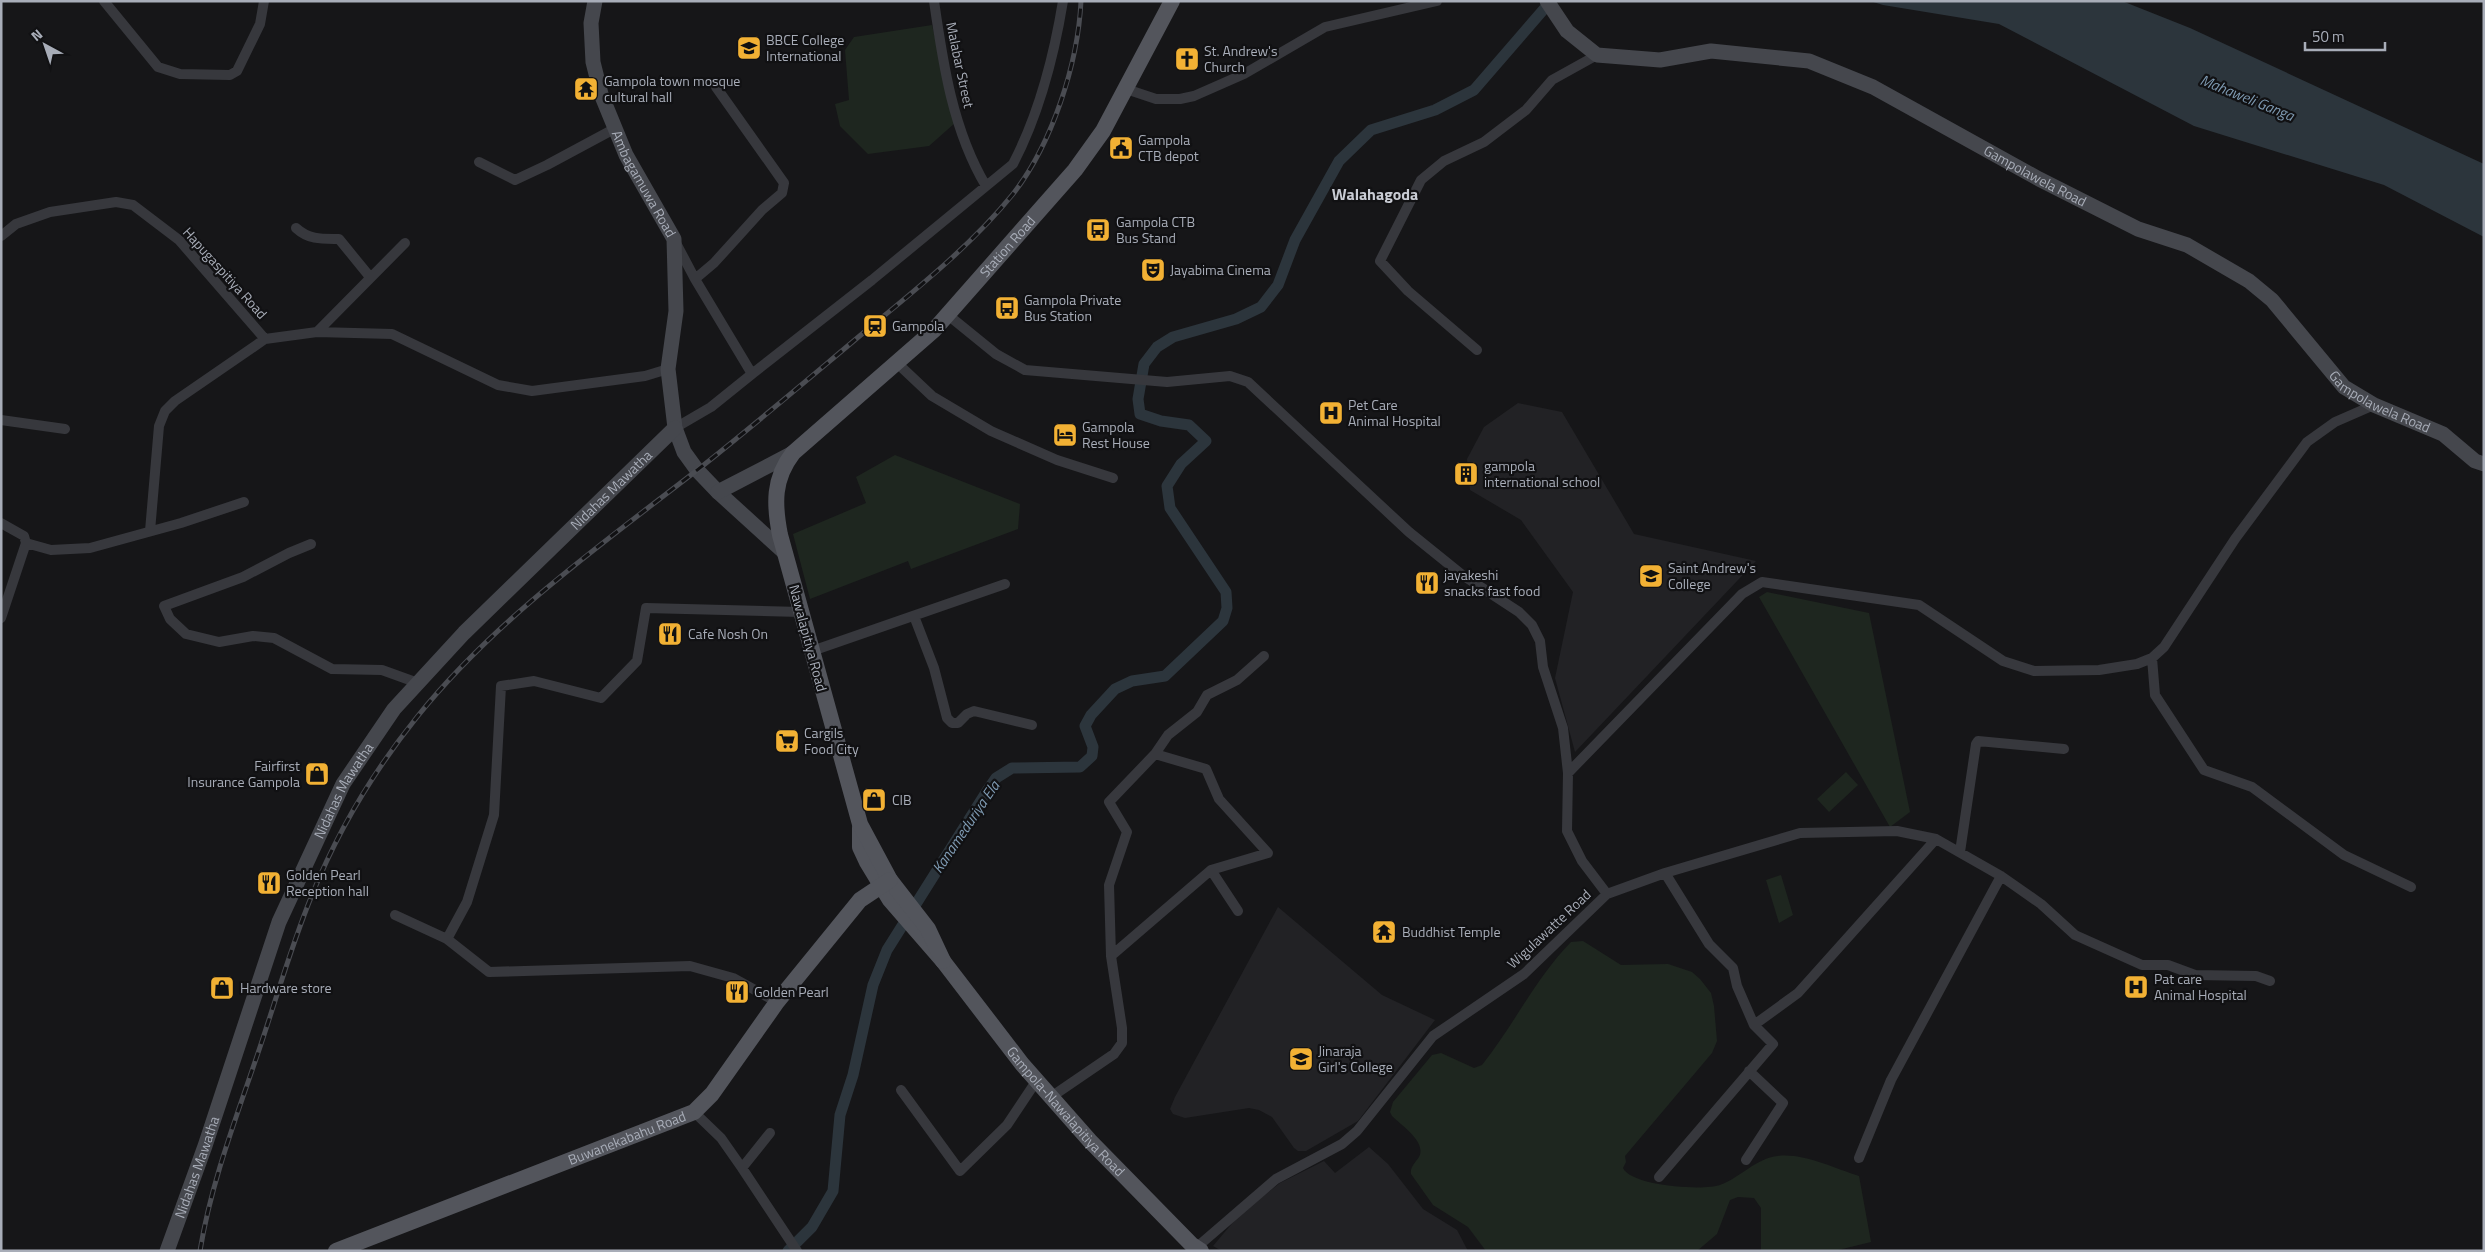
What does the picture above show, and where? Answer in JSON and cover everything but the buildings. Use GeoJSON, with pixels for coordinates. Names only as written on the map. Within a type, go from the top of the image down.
{"type":"FeatureCollection","features":[{"type":"Feature","properties":{"kind":"main road","name":"Station Road"},"geometry":{"type":"LineString","coordinates":[[793,453],[898,363],[948,315],[1087,156],[1126,89],[1172,1]]}},
{"type":"Feature","properties":{"kind":"main road","name":"Nawalapitiya Road"},"geometry":{"type":"LineString","coordinates":[[793,453],[782,470],[775,499],[780,535],[860,824],[860,847],[924,932],[943,961]]}},
{"type":"Feature","properties":{"kind":"main road","name":"Buwanekabahu Road"},"geometry":{"type":"LineString","coordinates":[[336,1251],[694,1112],[712,1094],[778,1002],[860,900],[864,886],[886,884]]}},
{"type":"Feature","properties":{"kind":"main road","name":"Gampola-Nawalapitiya Road"},"geometry":{"type":"LineString","coordinates":[[943,961],[983,1015],[1051,1097],[1090,1141],[1194,1248]]}},
{"type":"Feature","properties":{"kind":"street"},"geometry":{"type":"LineString","coordinates":[[104,1],[158,67],[180,74],[224,75],[230,75],[237,71],[241,64],[260,24],[264,1]]}},
{"type":"Feature","properties":{"kind":"street","name":"Ambagamuwa Road"},"geometry":{"type":"LineString","coordinates":[[595,1],[591,23],[593,62],[601,94],[614,129],[674,239],[676,310],[668,369]]}},
{"type":"Feature","properties":{"kind":"street","name":"Malabar Street"},"geometry":{"type":"LineString","coordinates":[[934,1],[945,73],[962,134],[973,165],[986,186]]}},
{"type":"Feature","properties":{"kind":"street"},"geometry":{"type":"LineString","coordinates":[[675,428],[711,407],[1013,164],[1022,146],[1055,48],[1063,1]]}},
{"type":"Feature","properties":{"kind":"street"},"geometry":{"type":"LineString","coordinates":[[1126,89],[1156,99],[1194,96],[1244,74],[1325,27],[1437,1]]}},
{"type":"Feature","properties":{"kind":"street"},"geometry":{"type":"LineString","coordinates":[[1477,350],[1408,291],[1380,261],[1421,180],[1444,161],[1484,142],[1526,110],[1552,80],[1597,55],[1567,31],[1547,1]]}},
{"type":"Feature","properties":{"kind":"street","name":"Gampolawela Road"},"geometry":{"type":"LineString","coordinates":[[1597,55],[1660,60],[1711,52],[1809,62],[1873,87],[2039,179],[2138,229],[2187,245],[2249,281],[2272,300],[2344,387],[2374,405],[2443,434],[2475,460],[2484,464]]}},
{"type":"Feature","properties":{"kind":"street"},"geometry":{"type":"LineString","coordinates":[[695,279],[714,263],[762,210],[782,193],[784,188],[784,183],[716,88]]}},
{"type":"Feature","properties":{"kind":"street"},"geometry":{"type":"LineString","coordinates":[[479,162],[515,180],[614,129]]}},
{"type":"Feature","properties":{"kind":"street","name":"Hapugaspitiya Road"},"geometry":{"type":"LineString","coordinates":[[1,236],[16,224],[50,212],[116,202],[133,205],[179,240],[266,339],[317,332],[392,334],[498,385],[532,391],[645,376],[668,369]]}},
{"type":"Feature","properties":{"kind":"street"},"geometry":{"type":"LineString","coordinates":[[296,228],[304,236],[320,239],[339,239],[370,277]]}},
{"type":"Feature","properties":{"kind":"street"},"geometry":{"type":"LineString","coordinates":[[674,239],[695,279],[752,374]]}},
{"type":"Feature","properties":{"kind":"street"},"geometry":{"type":"LineString","coordinates":[[317,332],[405,243]]}},
{"type":"Feature","properties":{"kind":"street"},"geometry":{"type":"LineString","coordinates":[[948,315],[996,354],[1025,370],[1162,381],[1230,376],[1248,382],[1409,532],[1461,574],[1519,612],[1532,625],[1540,641],[1544,667],[1563,728],[1568,773],[1567,831],[1582,861],[1607,894]]}},
{"type":"Feature","properties":{"kind":"street"},"geometry":{"type":"LineString","coordinates":[[150,531],[159,426],[165,411],[175,401],[266,339]]}},
{"type":"Feature","properties":{"kind":"street"},"geometry":{"type":"LineString","coordinates":[[898,363],[932,396],[991,431],[1057,460],[1113,478]]}},
{"type":"Feature","properties":{"kind":"street"},"geometry":{"type":"LineString","coordinates":[[668,369],[675,428],[684,452],[718,492],[785,552]]}},
{"type":"Feature","properties":{"kind":"street"},"geometry":{"type":"LineString","coordinates":[[1568,773],[1742,594],[1762,582],[1919,605],[2003,661],[2034,671],[2099,670],[2137,664],[2152,658],[2164,647],[2235,539],[2307,442],[2335,422],[2374,405]]}},
{"type":"Feature","properties":{"kind":"street"},"geometry":{"type":"LineString","coordinates":[[1,420],[66,429]]}},
{"type":"Feature","properties":{"kind":"street","name":"Nidahas Mawatha"},"geometry":{"type":"LineString","coordinates":[[167,1251],[205,1146],[279,922],[343,784],[394,709],[464,633],[675,428]]}},
{"type":"Feature","properties":{"kind":"street"},"geometry":{"type":"LineString","coordinates":[[718,492],[793,453]]}},
{"type":"Feature","properties":{"kind":"street"},"geometry":{"type":"LineString","coordinates":[[26,542],[51,550],[90,548],[181,524],[244,502]]}},
{"type":"Feature","properties":{"kind":"street"},"geometry":{"type":"LineString","coordinates":[[1,522],[24,536],[26,542],[1,618]]}},
{"type":"Feature","properties":{"kind":"street"},"geometry":{"type":"LineString","coordinates":[[311,544],[289,553],[243,577],[164,606],[170,619],[186,634],[219,642],[253,636],[274,638],[332,669],[382,670],[418,683]]}},
{"type":"Feature","properties":{"kind":"street"},"geometry":{"type":"LineString","coordinates":[[812,652],[1005,584]]}},
{"type":"Feature","properties":{"kind":"street"},"geometry":{"type":"LineString","coordinates":[[446,939],[467,902],[494,815],[501,686],[534,681],[601,698],[637,661],[646,608],[801,612]]}},
{"type":"Feature","properties":{"kind":"street"},"geometry":{"type":"LineString","coordinates":[[914,616],[934,668],[947,718],[952,723],[958,723],[967,714],[974,711],[1032,726]]}},
{"type":"Feature","properties":{"kind":"street"},"geometry":{"type":"LineString","coordinates":[[1051,1097],[1114,1054],[1122,1043],[1122,1028],[1111,956],[1109,885],[1127,832],[1109,802],[1155,754],[1168,736],[1197,712],[1207,695],[1237,680],[1264,656]]}},
{"type":"Feature","properties":{"kind":"street"},"geometry":{"type":"LineString","coordinates":[[2152,658],[2155,695],[2204,770],[2252,787],[2344,856],[2411,887]]}},
{"type":"Feature","properties":{"kind":"street"},"geometry":{"type":"LineString","coordinates":[[1960,852],[1976,744],[1978,742],[2064,749]]}},
{"type":"Feature","properties":{"kind":"street"},"geometry":{"type":"LineString","coordinates":[[1111,956],[1211,870],[1268,853],[1219,799],[1206,769],[1155,754]]}},
{"type":"Feature","properties":{"kind":"street","name":"Wigulawatte Road"},"geometry":{"type":"LineString","coordinates":[[1194,1248],[1276,1179],[1342,1144],[1357,1131],[1433,1036],[1524,974],[1607,894],[1664,873],[1800,833],[1897,831],[1936,839],[2001,876],[2041,904],[2075,935],[2142,965],[2168,965],[2195,975],[2256,976],[2270,981]]}},
{"type":"Feature","properties":{"kind":"street"},"geometry":{"type":"LineString","coordinates":[[1754,1025],[1798,993],[1936,839]]}},
{"type":"Feature","properties":{"kind":"street"},"geometry":{"type":"LineString","coordinates":[[1211,870],[1238,911]]}},
{"type":"Feature","properties":{"kind":"street"},"geometry":{"type":"LineString","coordinates":[[1659,1177],[1773,1044],[1754,1025],[1737,986],[1733,968],[1709,944],[1664,873]]}},
{"type":"Feature","properties":{"kind":"street"},"geometry":{"type":"LineString","coordinates":[[1858,1158],[1891,1080],[2001,876]]}},
{"type":"Feature","properties":{"kind":"street"},"geometry":{"type":"LineString","coordinates":[[395,915],[446,939],[489,972],[690,966],[733,978],[778,1002]]}},
{"type":"Feature","properties":{"kind":"street"},"geometry":{"type":"LineString","coordinates":[[1746,1160],[1784,1103],[1749,1071]]}},
{"type":"Feature","properties":{"kind":"street"},"geometry":{"type":"LineString","coordinates":[[901,1090],[960,1171],[1007,1125],[1037,1080]]}},
{"type":"Feature","properties":{"kind":"street"},"geometry":{"type":"LineString","coordinates":[[694,1112],[721,1138],[797,1251]]}},
{"type":"Feature","properties":{"kind":"street"},"geometry":{"type":"LineString","coordinates":[[742,1168],[770,1133]]}},
{"type":"Feature","properties":{"kind":"shaded area"},"geometry":{"type":"Polygon","coordinates":[[[932,25],[955,123],[929,146],[868,154],[840,126],[835,104],[849,100],[845,50],[854,37],[932,25]]]}},
{"type":"Feature","properties":{"kind":"shaded area","name":"Saint Andrew's College"},"geometry":{"type":"Polygon","coordinates":[[[1518,403],[1562,412],[1634,534],[1756,561],[1575,752],[1555,678],[1573,592],[1521,520],[1470,490],[1467,459],[1484,427],[1518,403]]]}},
{"type":"Feature","properties":{"kind":"shaded area"},"geometry":{"type":"Polygon","coordinates":[[[895,455],[1020,504],[1018,529],[911,569],[908,561],[810,599],[793,534],[866,503],[856,477],[895,455]]]}},
{"type":"Feature","properties":{"kind":"shaded area"},"geometry":{"type":"Polygon","coordinates":[[[1767,592],[1869,613],[1910,812],[1890,827],[1759,597],[1767,592]]]}},
{"type":"Feature","properties":{"kind":"shaded area"},"geometry":{"type":"Polygon","coordinates":[[[1846,772],[1858,785],[1829,812],[1817,799],[1846,772]]]}},
{"type":"Feature","properties":{"kind":"shaded area"},"geometry":{"type":"Polygon","coordinates":[[[1781,875],[1793,915],[1779,923],[1766,880],[1781,875]]]}},
{"type":"Feature","properties":{"kind":"shaded area","name":"Jinaraja Girl's College"},"geometry":{"type":"Polygon","coordinates":[[[1278,907],[1382,995],[1435,1020],[1358,1121],[1306,1151],[1298,1151],[1294,1148],[1272,1117],[1259,1110],[1249,1108],[1185,1118],[1173,1114],[1170,1109],[1278,907]]]}},
{"type":"Feature","properties":{"kind":"shaded area"},"geometry":{"type":"Polygon","coordinates":[[[1583,941],[1621,965],[1668,964],[1692,972],[1711,993],[1714,1006],[1717,1041],[1712,1053],[1625,1156],[1626,1162],[1623,1168],[1629,1174],[1639,1179],[1653,1183],[1684,1187],[1711,1187],[1727,1182],[1762,1160],[1778,1156],[1798,1157],[1819,1162],[1859,1176],[1871,1242],[1834,1251],[1761,1251],[1761,1208],[1754,1198],[1738,1197],[1730,1200],[1717,1234],[1697,1251],[1486,1251],[1468,1227],[1433,1205],[1411,1174],[1412,1167],[1421,1151],[1412,1134],[1392,1116],[1390,1112],[1393,1102],[1432,1055],[1441,1053],[1474,1068],[1482,1065],[1558,956],[1571,942],[1583,941]]]}},
{"type":"Feature","properties":{"kind":"shaded area"},"geometry":{"type":"Polygon","coordinates":[[[1369,1147],[1388,1164],[1423,1209],[1457,1230],[1468,1251],[1222,1251],[1213,1246],[1240,1214],[1280,1183],[1324,1161],[1335,1173],[1369,1147]]]}},
{"type":"Feature","properties":{"kind":"water","name":"Mahaweli Ganga"},"geometry":{"type":"Polygon","coordinates":[[[1870,1],[2122,1],[2190,28],[2484,164],[2484,237],[2384,185],[2194,126],[1999,24],[1883,5],[1870,1]]]}},
{"type":"Feature","properties":{"kind":"waterway","name":"Kanameduriya Ela"},"geometry":{"type":"LineString","coordinates":[[788,1251],[812,1227],[833,1191],[840,1115],[853,1075],[873,985],[887,950],[987,791],[996,778],[1012,768],[1080,767],[1092,756],[1093,747],[1085,726],[1091,715],[1115,689],[1132,681],[1165,676],[1223,621],[1227,608],[1226,592],[1170,508],[1167,486],[1181,464],[1206,441],[1189,425],[1161,421],[1140,414],[1138,399],[1144,364],[1157,347],[1173,337],[1236,319],[1261,307],[1278,285],[1295,240],[1339,161],[1371,130],[1435,110],[1474,90],[1551,1]]}},
{"type":"Feature","properties":{"kind":"railway"},"geometry":{"type":"LineString","coordinates":[[200,1251],[225,1151],[304,914],[333,848],[371,780],[417,717],[447,682],[514,617],[585,557],[738,438],[941,268],[979,232],[1013,194],[1027,174],[1051,128],[1075,51],[1081,1]]}},
{"type":"Feature","properties":{"kind":"place","name":"BBCE College International"},"geometry":{"type":"Point","coordinates":[749,48]}},
{"type":"Feature","properties":{"kind":"place","name":"St. Andrew's Church"},"geometry":{"type":"Point","coordinates":[1187,59]}},
{"type":"Feature","properties":{"kind":"place","name":"Gampola town mosque cultural hall"},"geometry":{"type":"Point","coordinates":[586,89]}},
{"type":"Feature","properties":{"kind":"place","name":"Gampola CTB depot"},"geometry":{"type":"Point","coordinates":[1121,148]}},
{"type":"Feature","properties":{"kind":"place","name":"Gampola CTB Bus Stand"},"geometry":{"type":"Point","coordinates":[1098,230]}},
{"type":"Feature","properties":{"kind":"place","name":"Jayabima Cinema"},"geometry":{"type":"Point","coordinates":[1153,270]}},
{"type":"Feature","properties":{"kind":"place","name":"Gampola Private Bus Station"},"geometry":{"type":"Point","coordinates":[1007,308]}},
{"type":"Feature","properties":{"kind":"place","name":"Gampola"},"geometry":{"type":"Point","coordinates":[875,326]}},
{"type":"Feature","properties":{"kind":"place","name":"Pet Care Animal Hospital"},"geometry":{"type":"Point","coordinates":[1331,413]}},
{"type":"Feature","properties":{"kind":"place","name":"Gampola Rest House"},"geometry":{"type":"Point","coordinates":[1065,435]}},
{"type":"Feature","properties":{"kind":"place","name":"gampola international school"},"geometry":{"type":"Point","coordinates":[1466,474]}},
{"type":"Feature","properties":{"kind":"place","name":"Saint Andrew's College"},"geometry":{"type":"Point","coordinates":[1651,576]}},
{"type":"Feature","properties":{"kind":"place","name":"jayakeshi snacks fast food"},"geometry":{"type":"Point","coordinates":[1427,583]}},
{"type":"Feature","properties":{"kind":"place","name":"Cafe Nosh On"},"geometry":{"type":"Point","coordinates":[670,634]}},
{"type":"Feature","properties":{"kind":"place","name":"Cargils Food City"},"geometry":{"type":"Point","coordinates":[787,741]}},
{"type":"Feature","properties":{"kind":"place","name":"Fairfirst Insurance Gampola"},"geometry":{"type":"Point","coordinates":[317,774]}},
{"type":"Feature","properties":{"kind":"place","name":"CIB"},"geometry":{"type":"Point","coordinates":[874,800]}},
{"type":"Feature","properties":{"kind":"place","name":"Golden Pearl Reception hall"},"geometry":{"type":"Point","coordinates":[269,883]}},
{"type":"Feature","properties":{"kind":"place","name":"Buddhist Temple"},"geometry":{"type":"Point","coordinates":[1384,932]}},
{"type":"Feature","properties":{"kind":"place","name":"Pat care Animal Hospital"},"geometry":{"type":"Point","coordinates":[2136,987]}},
{"type":"Feature","properties":{"kind":"place","name":"Hardware store"},"geometry":{"type":"Point","coordinates":[222,988]}},
{"type":"Feature","properties":{"kind":"place","name":"Golden Pearl"},"geometry":{"type":"Point","coordinates":[737,992]}},
{"type":"Feature","properties":{"kind":"place","name":"Jinaraja Girl's College"},"geometry":{"type":"Point","coordinates":[1301,1059]}},
{"type":"Feature","properties":{"kind":"district","name":"Walahagoda"},"geometry":{"type":"Point","coordinates":[1375,194]}}]}
